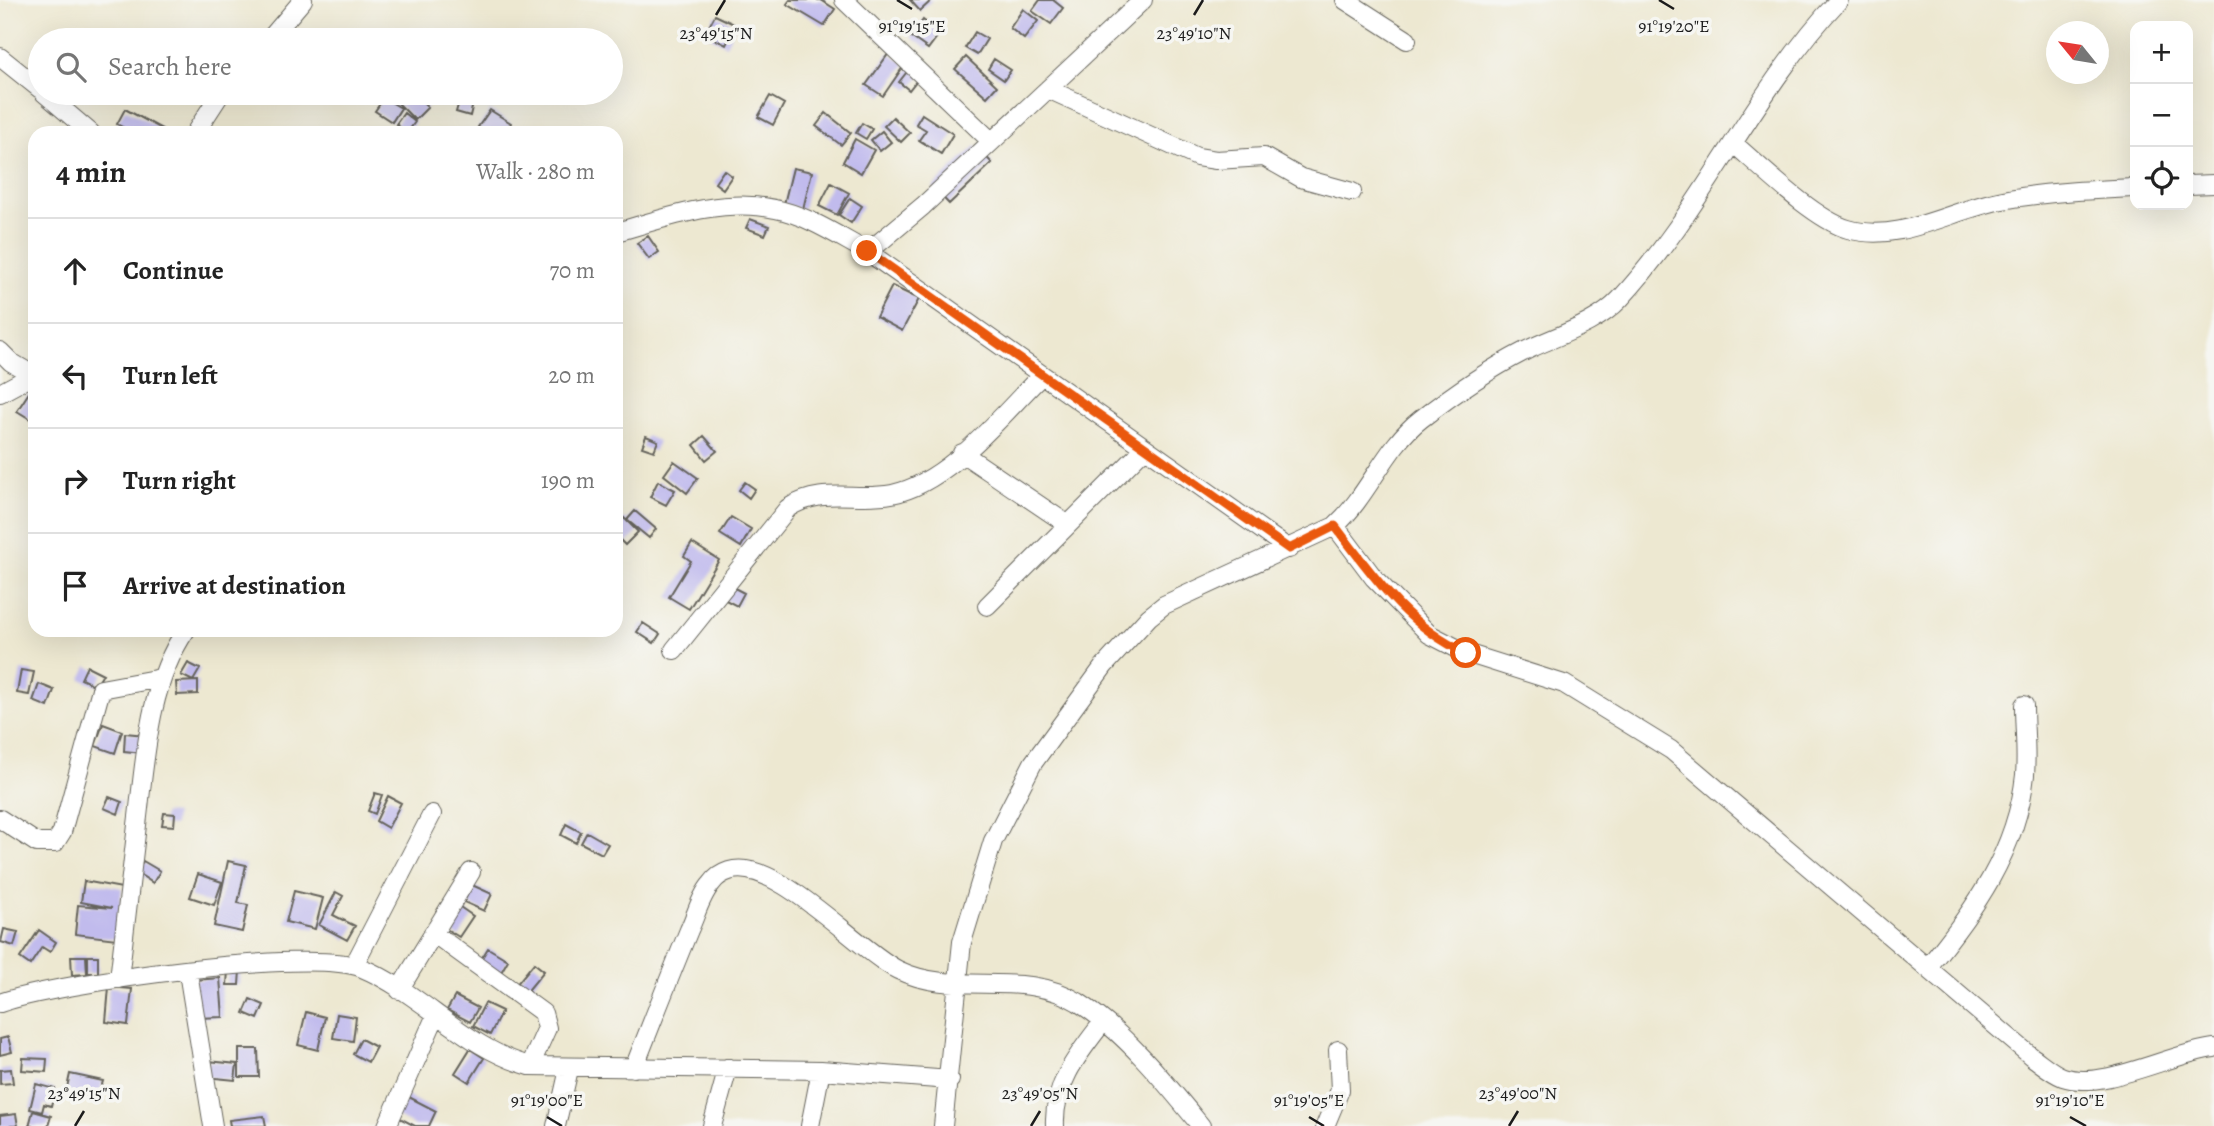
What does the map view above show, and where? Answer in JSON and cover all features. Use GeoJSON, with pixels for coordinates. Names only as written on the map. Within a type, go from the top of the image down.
{"type":"FeatureCollection","features":[{"type":"Feature","properties":{"kind":"street"},"geometry":{"type":"LineString","coordinates":[[279,28],[303,0]]}},
{"type":"Feature","properties":{"kind":"street"},"geometry":{"type":"LineString","coordinates":[[844,0],[991,141]]}},
{"type":"Feature","properties":{"kind":"street"},"geometry":{"type":"LineString","coordinates":[[867,251],[923,206],[1143,0]]}},
{"type":"Feature","properties":{"kind":"street"},"geometry":{"type":"LineString","coordinates":[[1345,0],[1407,40]]}},
{"type":"Feature","properties":{"kind":"street"},"geometry":{"type":"LineString","coordinates":[[943,1126],[950,1080],[956,985],[962,942],[977,889],[1008,810],[1033,762],[1104,666],[1136,628],[1164,606],[1335,526],[1357,505],[1418,421],[1520,354],[1590,321],[1618,301],[1659,250],[1804,40],[1839,0]]}},
{"type":"Feature","properties":{"kind":"street"},"geometry":{"type":"LineString","coordinates":[[0,57],[28,79]]}},
{"type":"Feature","properties":{"kind":"street"},"geometry":{"type":"LineString","coordinates":[[1048,89],[1197,157],[1216,160],[1264,157],[1301,178],[1352,192]]}},
{"type":"Feature","properties":{"kind":"street"},"geometry":{"type":"LineString","coordinates":[[58,105],[82,126]]}},
{"type":"Feature","properties":{"kind":"street"},"geometry":{"type":"LineString","coordinates":[[206,126],[215,105]]}},
{"type":"Feature","properties":{"kind":"street"},"geometry":{"type":"LineString","coordinates":[[1733,143],[1827,218],[1846,228],[1866,232],[1902,229],[2000,200],[2130,188]]}},
{"type":"Feature","properties":{"kind":"street"},"geometry":{"type":"LineString","coordinates":[[2193,186],[2214,184]]}},
{"type":"Feature","properties":{"kind":"street"},"geometry":{"type":"LineString","coordinates":[[623,230],[671,216],[745,204],[776,209],[799,217],[867,251],[1289,549]]}},
{"type":"Feature","properties":{"kind":"street"},"geometry":{"type":"LineString","coordinates":[[0,351],[28,370]]}},
{"type":"Feature","properties":{"kind":"street"},"geometry":{"type":"LineString","coordinates":[[674,650],[788,508],[805,497],[868,496],[909,489],[929,481],[962,453],[1042,375]]}},
{"type":"Feature","properties":{"kind":"street"},"geometry":{"type":"LineString","coordinates":[[0,393],[28,377]]}},
{"type":"Feature","properties":{"kind":"street"},"geometry":{"type":"LineString","coordinates":[[987,606],[1145,448]]}},
{"type":"Feature","properties":{"kind":"street"},"geometry":{"type":"LineString","coordinates":[[962,453],[1067,524]]}},
{"type":"Feature","properties":{"kind":"street"},"geometry":{"type":"LineString","coordinates":[[1335,526],[1374,578],[1429,634],[1466,653],[1564,684],[1671,750],[2031,1056],[2061,1077],[2078,1081],[2105,1077],[2198,1050],[2214,1048]]}},
{"type":"Feature","properties":{"kind":"street"},"geometry":{"type":"LineString","coordinates":[[119,979],[143,776],[161,678],[181,637]]}},
{"type":"Feature","properties":{"kind":"street"},"geometry":{"type":"LineString","coordinates":[[0,819],[37,842],[55,843],[62,832],[101,688],[161,678]]}},
{"type":"Feature","properties":{"kind":"street"},"geometry":{"type":"LineString","coordinates":[[1927,968],[1983,896],[2015,824],[2025,774],[2024,705]]}},
{"type":"Feature","properties":{"kind":"street"},"geometry":{"type":"LineString","coordinates":[[354,965],[432,814]]}},
{"type":"Feature","properties":{"kind":"street"},"geometry":{"type":"LineString","coordinates":[[634,1068],[711,883],[729,870],[745,869],[777,882],[866,951],[899,971],[956,985],[1034,985],[1058,992],[1103,1022],[1141,1058],[1200,1126]]}},
{"type":"Feature","properties":{"kind":"street"},"geometry":{"type":"LineString","coordinates":[[399,990],[471,872]]}},
{"type":"Feature","properties":{"kind":"street"},"geometry":{"type":"LineString","coordinates":[[433,933],[543,1013],[547,1028],[530,1066]]}},
{"type":"Feature","properties":{"kind":"street"},"geometry":{"type":"LineString","coordinates":[[0,1003],[22,995],[119,979],[282,962],[337,961],[354,965],[399,990],[493,1053],[530,1066],[569,1069],[821,1070],[950,1080]]}},
{"type":"Feature","properties":{"kind":"street"},"geometry":{"type":"LineString","coordinates":[[188,972],[213,1126]]}},
{"type":"Feature","properties":{"kind":"street"},"geometry":{"type":"LineString","coordinates":[[387,1126],[436,1015]]}},
{"type":"Feature","properties":{"kind":"street"},"geometry":{"type":"LineString","coordinates":[[1055,1126],[1062,1083],[1072,1063],[1103,1022]]}},
{"type":"Feature","properties":{"kind":"street"},"geometry":{"type":"LineString","coordinates":[[1325,1126],[1340,1090],[1338,1050]]}},
{"type":"Feature","properties":{"kind":"street"},"geometry":{"type":"LineString","coordinates":[[712,1126],[727,1068]]}},
{"type":"Feature","properties":{"kind":"street"},"geometry":{"type":"LineString","coordinates":[[556,1126],[569,1069]]}},
{"type":"Feature","properties":{"kind":"street"},"geometry":{"type":"LineString","coordinates":[[810,1126],[821,1070]]}},
{"type":"Feature","properties":{"kind":"building"},"geometry":{"type":"Polygon","coordinates":[[[790,0],[821,0],[835,9],[824,26],[787,4],[790,0]]]}},
{"type":"Feature","properties":{"kind":"building"},"geometry":{"type":"Polygon","coordinates":[[[910,0],[932,0],[920,11],[910,0]]]}},
{"type":"Feature","properties":{"kind":"building"},"geometry":{"type":"Polygon","coordinates":[[[1040,0],[1053,0],[1063,8],[1051,24],[1032,11],[1040,0]]]}},
{"type":"Feature","properties":{"kind":"building"},"geometry":{"type":"Polygon","coordinates":[[[1023,9],[1038,21],[1024,39],[1010,28],[1023,9]]]}},
{"type":"Feature","properties":{"kind":"building"},"geometry":{"type":"Polygon","coordinates":[[[715,15],[736,25],[726,45],[705,34],[715,15]]]}},
{"type":"Feature","properties":{"kind":"building"},"geometry":{"type":"Polygon","coordinates":[[[923,20],[940,33],[928,49],[911,37],[923,20]]]}},
{"type":"Feature","properties":{"kind":"building"},"geometry":{"type":"Polygon","coordinates":[[[975,32],[987,39],[977,55],[965,48],[975,32]]]}},
{"type":"Feature","properties":{"kind":"building"},"geometry":{"type":"Polygon","coordinates":[[[889,53],[905,64],[883,96],[866,85],[889,53]]]}},
{"type":"Feature","properties":{"kind":"building"},"geometry":{"type":"Polygon","coordinates":[[[966,57],[997,86],[987,97],[955,69],[966,57]]]}},
{"type":"Feature","properties":{"kind":"building"},"geometry":{"type":"Polygon","coordinates":[[[994,59],[1011,70],[1004,80],[988,69],[994,59]]]}},
{"type":"Feature","properties":{"kind":"building"},"geometry":{"type":"Polygon","coordinates":[[[914,63],[924,71],[909,90],[899,82],[914,63]]]}},
{"type":"Feature","properties":{"kind":"building"},"geometry":{"type":"Polygon","coordinates":[[[770,96],[784,104],[773,125],[758,117],[770,96]]]}},
{"type":"Feature","properties":{"kind":"building"},"geometry":{"type":"Polygon","coordinates":[[[379,105],[396,105],[401,108],[392,122],[375,111],[379,105]]]}},
{"type":"Feature","properties":{"kind":"building"},"geometry":{"type":"Polygon","coordinates":[[[400,105],[426,105],[428,107],[415,120],[400,105]]]}},
{"type":"Feature","properties":{"kind":"building"},"geometry":{"type":"Polygon","coordinates":[[[458,105],[473,105],[470,116],[456,112],[458,105]]]}},
{"type":"Feature","properties":{"kind":"building"},"geometry":{"type":"Polygon","coordinates":[[[125,109],[156,126],[121,126],[117,124],[125,109]]]}},
{"type":"Feature","properties":{"kind":"building"},"geometry":{"type":"Polygon","coordinates":[[[490,110],[511,123],[509,126],[479,126],[490,110]]]}},
{"type":"Feature","properties":{"kind":"building"},"geometry":{"type":"Polygon","coordinates":[[[404,113],[415,122],[412,126],[396,124],[404,113]]]}},
{"type":"Feature","properties":{"kind":"building"},"geometry":{"type":"Polygon","coordinates":[[[826,113],[851,133],[841,145],[816,126],[826,113]]]}},
{"type":"Feature","properties":{"kind":"building"},"geometry":{"type":"Polygon","coordinates":[[[922,114],[953,134],[941,154],[919,140],[926,130],[916,124],[922,114]]]}},
{"type":"Feature","properties":{"kind":"building"},"geometry":{"type":"Polygon","coordinates":[[[893,117],[910,133],[901,142],[884,126],[893,117]]]}},
{"type":"Feature","properties":{"kind":"building"},"geometry":{"type":"Polygon","coordinates":[[[862,123],[872,129],[866,139],[856,133],[862,123]]]}},
{"type":"Feature","properties":{"kind":"building"},"geometry":{"type":"Polygon","coordinates":[[[882,131],[891,142],[880,151],[871,140],[882,131]]]}},
{"type":"Feature","properties":{"kind":"building"},"geometry":{"type":"Polygon","coordinates":[[[855,139],[874,150],[861,173],[843,162],[855,139]]]}},
{"type":"Feature","properties":{"kind":"building"},"geometry":{"type":"Polygon","coordinates":[[[976,146],[992,163],[949,204],[933,187],[976,146]]]}},
{"type":"Feature","properties":{"kind":"building"},"geometry":{"type":"Polygon","coordinates":[[[793,168],[812,172],[803,209],[784,204],[793,168]]]}},
{"type":"Feature","properties":{"kind":"building"},"geometry":{"type":"Polygon","coordinates":[[[724,170],[732,176],[723,189],[715,183],[724,170]]]}},
{"type":"Feature","properties":{"kind":"building"},"geometry":{"type":"Polygon","coordinates":[[[831,183],[849,193],[837,215],[819,206],[831,183]]]}},
{"type":"Feature","properties":{"kind":"building"},"geometry":{"type":"Polygon","coordinates":[[[850,198],[862,206],[851,223],[839,215],[850,198]]]}},
{"type":"Feature","properties":{"kind":"building"},"geometry":{"type":"Polygon","coordinates":[[[750,219],[769,226],[765,235],[746,228],[750,219]]]}},
{"type":"Feature","properties":{"kind":"building"},"geometry":{"type":"Polygon","coordinates":[[[648,236],[659,252],[649,259],[637,243],[648,236]]]}},
{"type":"Feature","properties":{"kind":"building"},"geometry":{"type":"Polygon","coordinates":[[[892,286],[919,299],[902,331],[876,317],[892,286]]]}},
{"type":"Feature","properties":{"kind":"building"},"geometry":{"type":"Polygon","coordinates":[[[28,394],[28,418],[17,411],[28,394]]]}},
{"type":"Feature","properties":{"kind":"building"},"geometry":{"type":"Polygon","coordinates":[[[646,436],[658,441],[654,451],[642,447],[646,436]]]}},
{"type":"Feature","properties":{"kind":"building"},"geometry":{"type":"Polygon","coordinates":[[[704,436],[717,451],[706,460],[694,445],[704,436]]]}},
{"type":"Feature","properties":{"kind":"building"},"geometry":{"type":"Polygon","coordinates":[[[674,461],[698,478],[687,493],[664,475],[674,461]]]}},
{"type":"Feature","properties":{"kind":"building"},"geometry":{"type":"Polygon","coordinates":[[[658,481],[675,490],[666,505],[650,497],[658,481]]]}},
{"type":"Feature","properties":{"kind":"building"},"geometry":{"type":"Polygon","coordinates":[[[745,482],[755,489],[749,498],[739,490],[745,482]]]}},
{"type":"Feature","properties":{"kind":"building"},"geometry":{"type":"Polygon","coordinates":[[[635,511],[656,529],[649,538],[627,520],[635,511]]]}},
{"type":"Feature","properties":{"kind":"building"},"geometry":{"type":"Polygon","coordinates":[[[731,517],[751,529],[741,547],[720,534],[731,517]]]}},
{"type":"Feature","properties":{"kind":"building"},"geometry":{"type":"Polygon","coordinates":[[[623,519],[638,532],[625,545],[623,543],[623,519]]]}},
{"type":"Feature","properties":{"kind":"building"},"geometry":{"type":"Polygon","coordinates":[[[692,543],[719,560],[689,609],[669,597],[691,561],[684,556],[692,543]]]}},
{"type":"Feature","properties":{"kind":"building"},"geometry":{"type":"Polygon","coordinates":[[[723,582],[744,593],[737,606],[716,595],[723,582]]]}},
{"type":"Feature","properties":{"kind":"building"},"geometry":{"type":"Polygon","coordinates":[[[643,623],[660,634],[654,643],[637,632],[643,623]]]}},
{"type":"Feature","properties":{"kind":"building"},"geometry":{"type":"Polygon","coordinates":[[[188,663],[200,669],[193,681],[181,675],[188,663]]]}},
{"type":"Feature","properties":{"kind":"building"},"geometry":{"type":"Polygon","coordinates":[[[87,666],[103,674],[96,686],[81,679],[87,666]]]}},
{"type":"Feature","properties":{"kind":"building"},"geometry":{"type":"Polygon","coordinates":[[[21,670],[34,672],[29,695],[17,693],[21,670]]]}},
{"type":"Feature","properties":{"kind":"building"},"geometry":{"type":"Polygon","coordinates":[[[198,681],[198,694],[177,695],[176,682],[198,681]]]}},
{"type":"Feature","properties":{"kind":"building"},"geometry":{"type":"Polygon","coordinates":[[[39,684],[54,690],[48,707],[33,701],[39,684]]]}},
{"type":"Feature","properties":{"kind":"building"},"geometry":{"type":"Polygon","coordinates":[[[103,724],[122,731],[115,753],[95,746],[103,724]]]}},
{"type":"Feature","properties":{"kind":"building"},"geometry":{"type":"Polygon","coordinates":[[[125,733],[145,735],[143,753],[124,751],[125,733]]]}},
{"type":"Feature","properties":{"kind":"building"},"geometry":{"type":"Polygon","coordinates":[[[375,793],[382,795],[375,814],[368,811],[375,793]]]}},
{"type":"Feature","properties":{"kind":"building"},"geometry":{"type":"Polygon","coordinates":[[[388,796],[401,803],[388,828],[376,821],[388,796]]]}},
{"type":"Feature","properties":{"kind":"building"},"geometry":{"type":"Polygon","coordinates":[[[109,797],[122,802],[118,814],[104,808],[109,797]]]}},
{"type":"Feature","properties":{"kind":"building"},"geometry":{"type":"Polygon","coordinates":[[[164,813],[175,814],[174,826],[162,825],[164,813]]]}},
{"type":"Feature","properties":{"kind":"building"},"geometry":{"type":"Polygon","coordinates":[[[566,824],[581,832],[576,843],[561,835],[566,824]]]}},
{"type":"Feature","properties":{"kind":"building"},"geometry":{"type":"Polygon","coordinates":[[[587,832],[608,844],[602,854],[581,843],[587,832]]]}},
{"type":"Feature","properties":{"kind":"building"},"geometry":{"type":"Polygon","coordinates":[[[143,861],[160,871],[153,883],[136,872],[143,861]]]}},
{"type":"Feature","properties":{"kind":"building"},"geometry":{"type":"Polygon","coordinates":[[[228,861],[246,865],[238,903],[248,905],[242,932],[214,926],[228,861]]]}},
{"type":"Feature","properties":{"kind":"building"},"geometry":{"type":"Polygon","coordinates":[[[198,874],[222,882],[214,905],[190,897],[198,874]]]}},
{"type":"Feature","properties":{"kind":"building"},"geometry":{"type":"Polygon","coordinates":[[[84,881],[122,888],[116,939],[75,934],[78,905],[112,908],[81,902],[84,881]]]}},
{"type":"Feature","properties":{"kind":"building"},"geometry":{"type":"Polygon","coordinates":[[[472,885],[492,894],[484,911],[464,902],[472,885]]]}},
{"type":"Feature","properties":{"kind":"building"},"geometry":{"type":"Polygon","coordinates":[[[294,891],[323,898],[315,929],[286,922],[294,891]]]}},
{"type":"Feature","properties":{"kind":"building"},"geometry":{"type":"Polygon","coordinates":[[[336,892],[343,896],[333,915],[355,926],[347,940],[319,925],[336,892]]]}},
{"type":"Feature","properties":{"kind":"building"},"geometry":{"type":"Polygon","coordinates":[[[454,903],[473,916],[459,937],[440,925],[454,903]]]}},
{"type":"Feature","properties":{"kind":"building"},"geometry":{"type":"Polygon","coordinates":[[[4,929],[18,932],[14,946],[1,942],[4,929]]]}},
{"type":"Feature","properties":{"kind":"building"},"geometry":{"type":"Polygon","coordinates":[[[39,930],[56,942],[50,952],[42,947],[30,965],[20,958],[39,930]]]}},
{"type":"Feature","properties":{"kind":"building"},"geometry":{"type":"Polygon","coordinates":[[[488,948],[508,960],[499,976],[478,964],[488,948]]]}},
{"type":"Feature","properties":{"kind":"building"},"geometry":{"type":"Polygon","coordinates":[[[71,956],[86,956],[87,974],[72,975],[71,956]]]}},
{"type":"Feature","properties":{"kind":"building"},"geometry":{"type":"Polygon","coordinates":[[[88,956],[98,956],[98,973],[88,973],[88,956]]]}},
{"type":"Feature","properties":{"kind":"building"},"geometry":{"type":"Polygon","coordinates":[[[534,963],[544,971],[525,994],[515,986],[534,963]]]}},
{"type":"Feature","properties":{"kind":"building"},"geometry":{"type":"Polygon","coordinates":[[[228,970],[240,970],[239,985],[227,985],[228,970]]]}},
{"type":"Feature","properties":{"kind":"building"},"geometry":{"type":"Polygon","coordinates":[[[220,978],[223,1017],[197,1018],[195,980],[220,978]]]}},
{"type":"Feature","properties":{"kind":"building"},"geometry":{"type":"Polygon","coordinates":[[[109,987],[132,989],[128,1025],[106,1022],[109,987]]]}},
{"type":"Feature","properties":{"kind":"building"},"geometry":{"type":"Polygon","coordinates":[[[455,996],[478,1008],[470,1022],[447,1010],[455,996]]]}},
{"type":"Feature","properties":{"kind":"building"},"geometry":{"type":"Polygon","coordinates":[[[250,999],[264,1005],[258,1019],[244,1013],[250,999]]]}},
{"type":"Feature","properties":{"kind":"building"},"geometry":{"type":"Polygon","coordinates":[[[485,1003],[502,1011],[490,1035],[473,1026],[485,1003]]]}},
{"type":"Feature","properties":{"kind":"building"},"geometry":{"type":"Polygon","coordinates":[[[306,1012],[325,1017],[318,1050],[298,1045],[306,1012]]]}},
{"type":"Feature","properties":{"kind":"building"},"geometry":{"type":"Polygon","coordinates":[[[337,1014],[356,1017],[353,1041],[333,1038],[337,1014]]]}},
{"type":"Feature","properties":{"kind":"building"},"geometry":{"type":"Polygon","coordinates":[[[8,1037],[12,1052],[0,1055],[0,1039],[8,1037]]]}},
{"type":"Feature","properties":{"kind":"building"},"geometry":{"type":"Polygon","coordinates":[[[361,1039],[376,1047],[368,1062],[353,1054],[361,1039]]]}},
{"type":"Feature","properties":{"kind":"building"},"geometry":{"type":"Polygon","coordinates":[[[239,1049],[258,1049],[259,1077],[239,1077],[239,1049]]]}},
{"type":"Feature","properties":{"kind":"building"},"geometry":{"type":"Polygon","coordinates":[[[470,1049],[484,1058],[469,1082],[455,1073],[470,1049]]]}},
{"type":"Feature","properties":{"kind":"building"},"geometry":{"type":"Polygon","coordinates":[[[23,1058],[47,1059],[46,1072],[22,1070],[23,1058]]]}},
{"type":"Feature","properties":{"kind":"building"},"geometry":{"type":"Polygon","coordinates":[[[208,1061],[237,1064],[235,1080],[206,1077],[208,1061]]]}},
{"type":"Feature","properties":{"kind":"building"},"geometry":{"type":"Polygon","coordinates":[[[11,1069],[13,1083],[0,1084],[0,1070],[11,1069]]]}},
{"type":"Feature","properties":{"kind":"building"},"geometry":{"type":"Polygon","coordinates":[[[70,1074],[103,1081],[98,1099],[66,1092],[70,1074]]]}},
{"type":"Feature","properties":{"kind":"building"},"geometry":{"type":"Polygon","coordinates":[[[36,1084],[55,1089],[51,1106],[44,1104],[42,1112],[30,1109],[36,1084]]]}},
{"type":"Feature","properties":{"kind":"building"},"geometry":{"type":"Polygon","coordinates":[[[405,1095],[436,1111],[429,1126],[415,1126],[394,1115],[405,1095]]]}},
{"type":"Feature","properties":{"kind":"building"},"geometry":{"type":"Polygon","coordinates":[[[33,1111],[51,1116],[48,1126],[29,1126],[33,1111]]]}},
{"type":"Feature","properties":{"kind":"building"},"geometry":{"type":"Polygon","coordinates":[[[16,1114],[18,1126],[0,1126],[0,1116],[16,1114]]]}},
{"type":"Feature","properties":{"kind":"building"},"geometry":{"type":"Polygon","coordinates":[[[264,1116],[266,1126],[230,1126],[229,1120],[264,1116]]]}},
{"type":"Feature","properties":{"kind":"route"},"geometry":{"type":"LineString","coordinates":[[867,251],[1289,549],[1335,526],[1374,578],[1415,622],[1429,634],[1466,653]]}}]}
